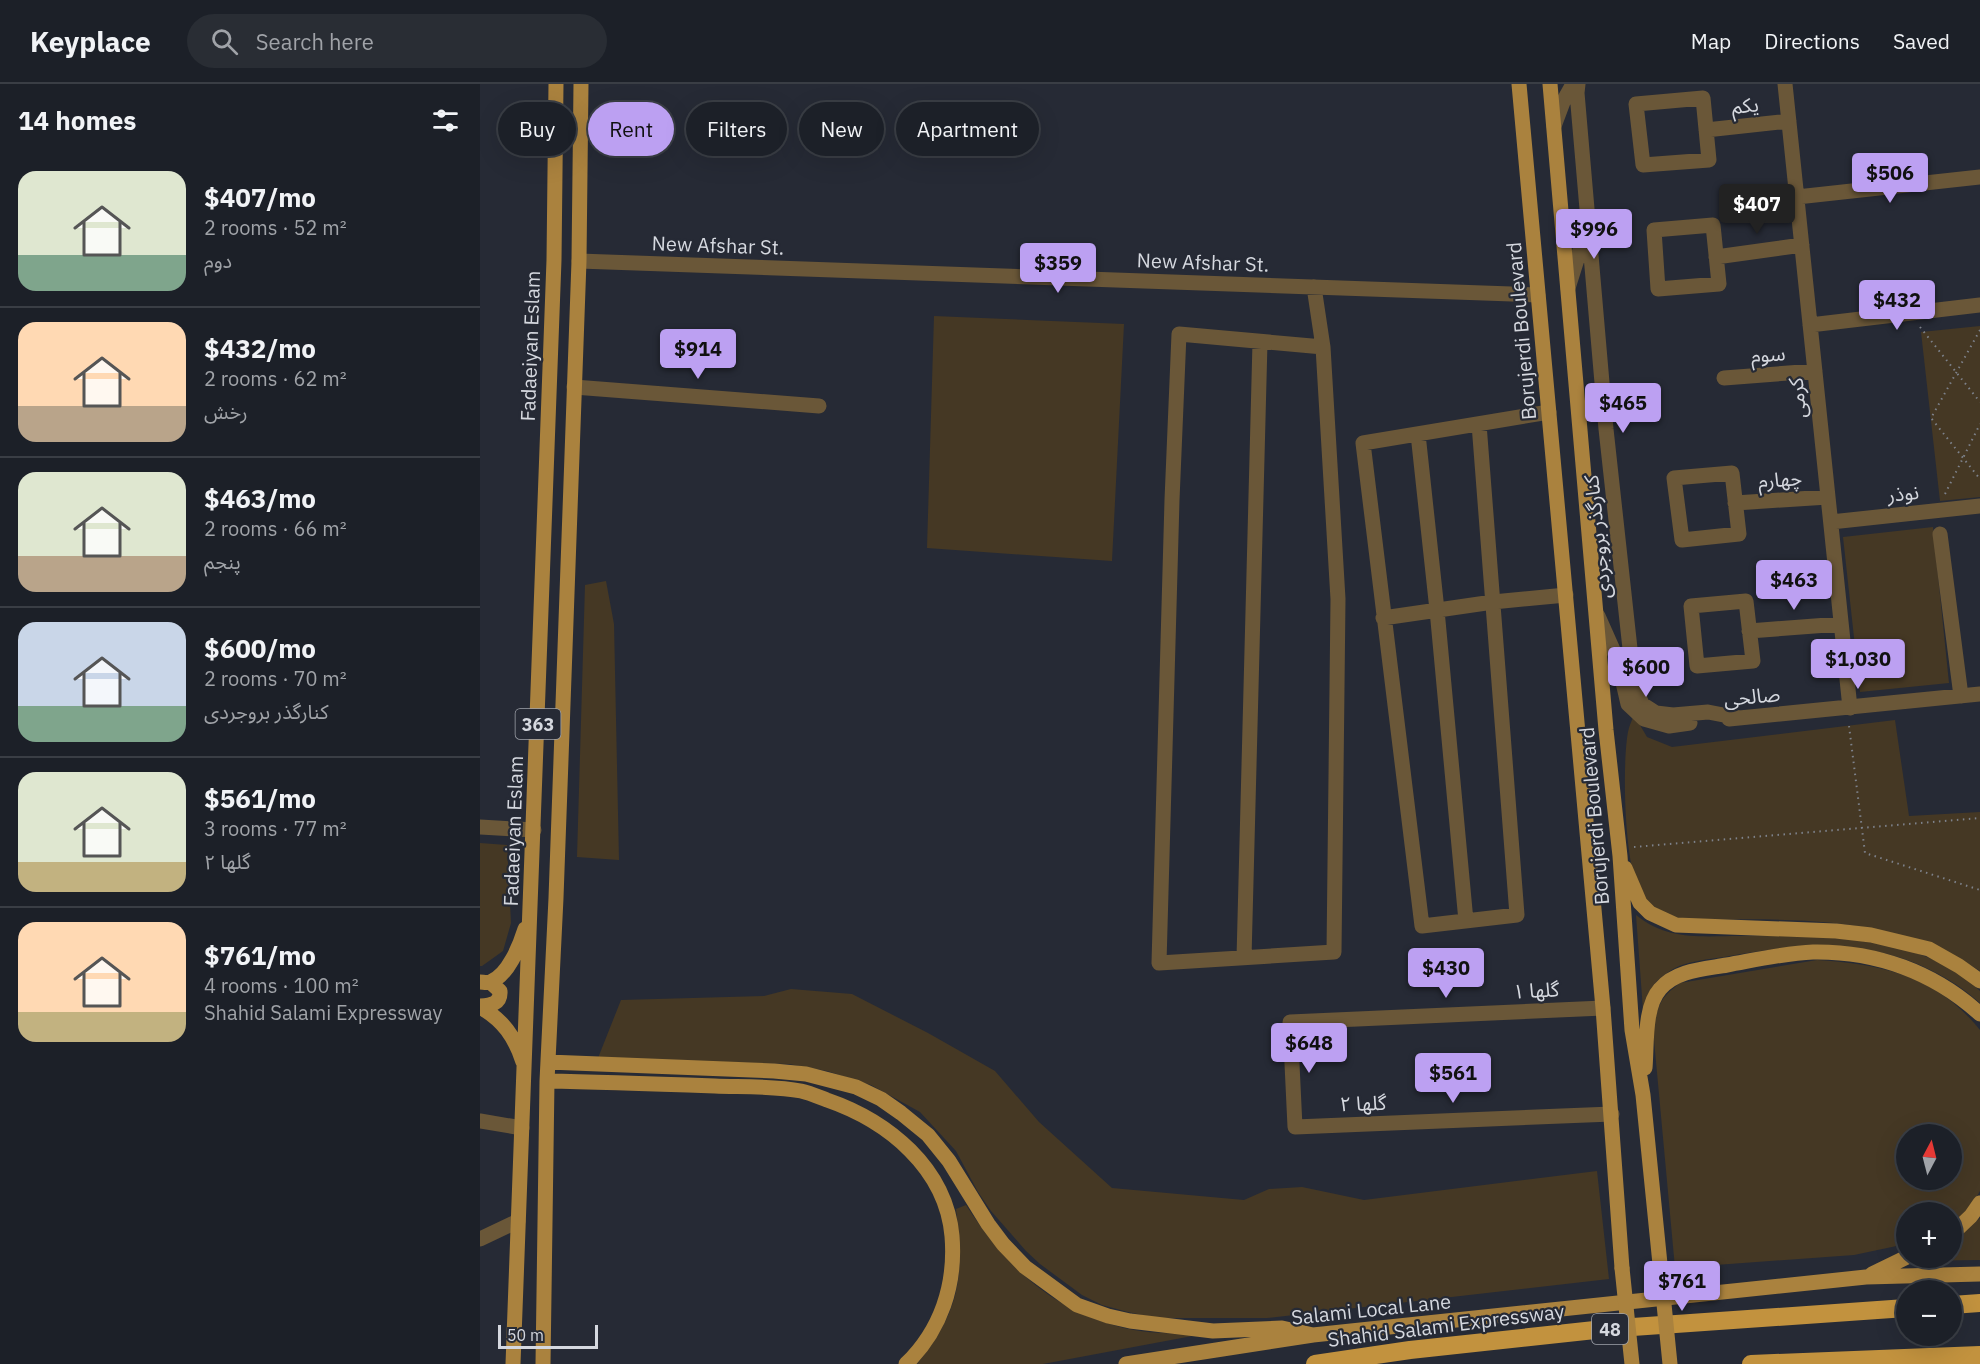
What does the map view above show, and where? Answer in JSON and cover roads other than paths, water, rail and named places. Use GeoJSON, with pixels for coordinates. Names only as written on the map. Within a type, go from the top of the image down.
{"type":"FeatureCollection","features":[{"type":"Feature","properties":{"kind":"highway"},"geometry":{"type":"LineString","coordinates":[[1962,1304],[1980,1303]]}},
{"type":"Feature","properties":{"kind":"highway","name":"Shahid Salami Expressway"},"geometry":{"type":"LineString","coordinates":[[1314,1364],[1410,1350],[1604,1329],[1896,1309]]}},
{"type":"Feature","properties":{"kind":"highway"},"geometry":{"type":"LineString","coordinates":[[1750,1364],[1980,1354]]}},
{"type":"Feature","properties":{"kind":"main road","name":"Fadaeiyan Eslam"},"geometry":{"type":"LineString","coordinates":[[513,1364],[554,260],[556,84]]}},
{"type":"Feature","properties":{"kind":"main road","name":"363"},"geometry":{"type":"LineString","coordinates":[[543,1364],[547,1081],[556,898],[579,261],[581,84]]}},
{"type":"Feature","properties":{"kind":"main road","name":"Borujerdi Boulevard"},"geometry":{"type":"LineString","coordinates":[[1519,84],[1603,1008],[1622,1268],[1632,1364]]}},
{"type":"Feature","properties":{"kind":"main road","name":"Borujerdi Boulevard"},"geometry":{"type":"LineString","coordinates":[[1550,84],[1598,616],[1606,730],[1624,852],[1632,1030],[1643,1095],[1670,1364]]}},
{"type":"Feature","properties":{"kind":"main road"},"geometry":{"type":"LineString","coordinates":[[1624,852],[1640,903],[1650,913],[1670,923],[1691,927],[1836,931],[1871,935],[1929,949],[1980,981]]}},
{"type":"Feature","properties":{"kind":"main road"},"geometry":{"type":"LineString","coordinates":[[485,982],[505,971],[519,946],[531,912]]}},
{"type":"Feature","properties":{"kind":"main road"},"geometry":{"type":"LineString","coordinates":[[1643,1095],[1649,1012],[1653,998],[1661,987],[1673,978],[1689,972],[1812,952],[1849,954],[1887,961],[1912,969],[1962,998],[1980,1014]]}},
{"type":"Feature","properties":{"kind":"main road"},"geometry":{"type":"LineString","coordinates":[[480,1007],[498,1002],[500,997],[500,991],[485,982]]}},
{"type":"Feature","properties":{"kind":"main road"},"geometry":{"type":"LineString","coordinates":[[480,1007],[495,1016],[506,1027],[518,1048],[525,1069]]}},
{"type":"Feature","properties":{"kind":"main road"},"geometry":{"type":"LineString","coordinates":[[548,1062],[774,1071],[806,1074],[856,1088],[881,1099],[928,1135],[949,1161],[1003,1244],[1025,1267],[1077,1305],[1131,1321],[1213,1331],[1281,1328],[1313,1335]]}},
{"type":"Feature","properties":{"kind":"main road"},"geometry":{"type":"LineString","coordinates":[[547,1081],[802,1091],[847,1107],[887,1129],[913,1154],[935,1183],[948,1217],[953,1246],[952,1275],[943,1309],[927,1340],[906,1364]]}},
{"type":"Feature","properties":{"kind":"main road"},"geometry":{"type":"LineString","coordinates":[[1962,1225],[1980,1203]]}},
{"type":"Feature","properties":{"kind":"main road"},"geometry":{"type":"LineString","coordinates":[[1866,1277],[1896,1262]]}},
{"type":"Feature","properties":{"kind":"main road","name":"Salami Local Lane"},"geometry":{"type":"LineString","coordinates":[[1126,1364],[1313,1335],[1866,1277],[1980,1274]]}},
{"type":"Feature","properties":{"kind":"street"},"geometry":{"type":"LineString","coordinates":[[1554,126],[1573,84]]}},
{"type":"Feature","properties":{"kind":"street","name":"کنارگذر بروجردی"},"geometry":{"type":"LineString","coordinates":[[1578,84],[1606,429],[1634,685],[1642,704],[1656,713],[1673,716],[1708,712],[1739,718]]}},
{"type":"Feature","properties":{"kind":"street","name":"کرمی"},"geometry":{"type":"LineString","coordinates":[[1785,84],[1850,708]]}},
{"type":"Feature","properties":{"kind":"street"},"geometry":{"type":"LineString","coordinates":[[1703,98],[1706,130],[1709,160],[1643,165],[1636,104],[1703,98]]}},
{"type":"Feature","properties":{"kind":"street","name":"یکم"},"geometry":{"type":"LineString","coordinates":[[1706,130],[1789,121]]}},
{"type":"Feature","properties":{"kind":"street"},"geometry":{"type":"LineString","coordinates":[[1797,197],[1980,177]]}},
{"type":"Feature","properties":{"kind":"street"},"geometry":{"type":"LineString","coordinates":[[1569,288],[1588,221]]}},
{"type":"Feature","properties":{"kind":"street"},"geometry":{"type":"LineString","coordinates":[[1713,225],[1716,256],[1719,284],[1658,289],[1654,230],[1713,225]]}},
{"type":"Feature","properties":{"kind":"street"},"geometry":{"type":"LineString","coordinates":[[1716,256],[1802,245]]}},
{"type":"Feature","properties":{"kind":"street","name":"New Afshar St."},"geometry":{"type":"LineString","coordinates":[[579,261],[1538,295]]}},
{"type":"Feature","properties":{"kind":"street"},"geometry":{"type":"LineString","coordinates":[[1314,287],[1323,347],[1338,599],[1334,952],[1159,963],[1179,334],[1323,347]]}},
{"type":"Feature","properties":{"kind":"street"},"geometry":{"type":"LineString","coordinates":[[1810,325],[1980,304]]}},
{"type":"Feature","properties":{"kind":"street"},"geometry":{"type":"LineString","coordinates":[[1244,958],[1260,342]]}},
{"type":"Feature","properties":{"kind":"street","name":"سوم"},"geometry":{"type":"LineString","coordinates":[[1724,378],[1815,371]]}},
{"type":"Feature","properties":{"kind":"street"},"geometry":{"type":"LineString","coordinates":[[574,387],[819,406]]}},
{"type":"Feature","properties":{"kind":"street"},"geometry":{"type":"LineString","coordinates":[[1479,424],[1517,915],[1422,926],[1363,443],[1549,412]]}},
{"type":"Feature","properties":{"kind":"street"},"geometry":{"type":"LineString","coordinates":[[1418,434],[1466,921]]}},
{"type":"Feature","properties":{"kind":"street"},"geometry":{"type":"LineString","coordinates":[[1732,473],[1735,503],[1738,534],[1682,540],[1674,478],[1732,473]]}},
{"type":"Feature","properties":{"kind":"street","name":"چهارم"},"geometry":{"type":"LineString","coordinates":[[1735,503],[1828,496]]}},
{"type":"Feature","properties":{"kind":"street","name":"نوذر"},"geometry":{"type":"LineString","coordinates":[[1831,522],[1980,506]]}},
{"type":"Feature","properties":{"kind":"street"},"geometry":{"type":"LineString","coordinates":[[1940,534],[1961,696]]}},
{"type":"Feature","properties":{"kind":"street"},"geometry":{"type":"LineString","coordinates":[[1383,618],[1493,602],[1566,595]]}},
{"type":"Feature","properties":{"kind":"street"},"geometry":{"type":"LineString","coordinates":[[1746,601],[1749,631],[1753,661],[1697,666],[1691,606],[1746,601]]}},
{"type":"Feature","properties":{"kind":"street","name":"صالحی"},"geometry":{"type":"LineString","coordinates":[[1598,616],[1618,661],[1628,704],[1644,719],[1669,726],[1980,694]]}},
{"type":"Feature","properties":{"kind":"street"},"geometry":{"type":"LineString","coordinates":[[1749,631],[1841,624]]}},
{"type":"Feature","properties":{"kind":"street"},"geometry":{"type":"LineString","coordinates":[[480,827],[534,830]]}},
{"type":"Feature","properties":{"kind":"street","name":"گلها ۱"},"geometry":{"type":"LineString","coordinates":[[1295,1127],[1290,1022],[1603,1008]]}},
{"type":"Feature","properties":{"kind":"street","name":"گلها ۲"},"geometry":{"type":"LineString","coordinates":[[1295,1127],[1612,1114]]}},
{"type":"Feature","properties":{"kind":"street"},"geometry":{"type":"LineString","coordinates":[[480,1121],[522,1128]]}},
{"type":"Feature","properties":{"kind":"street"},"geometry":{"type":"LineString","coordinates":[[480,1239],[518,1221]]}}]}
